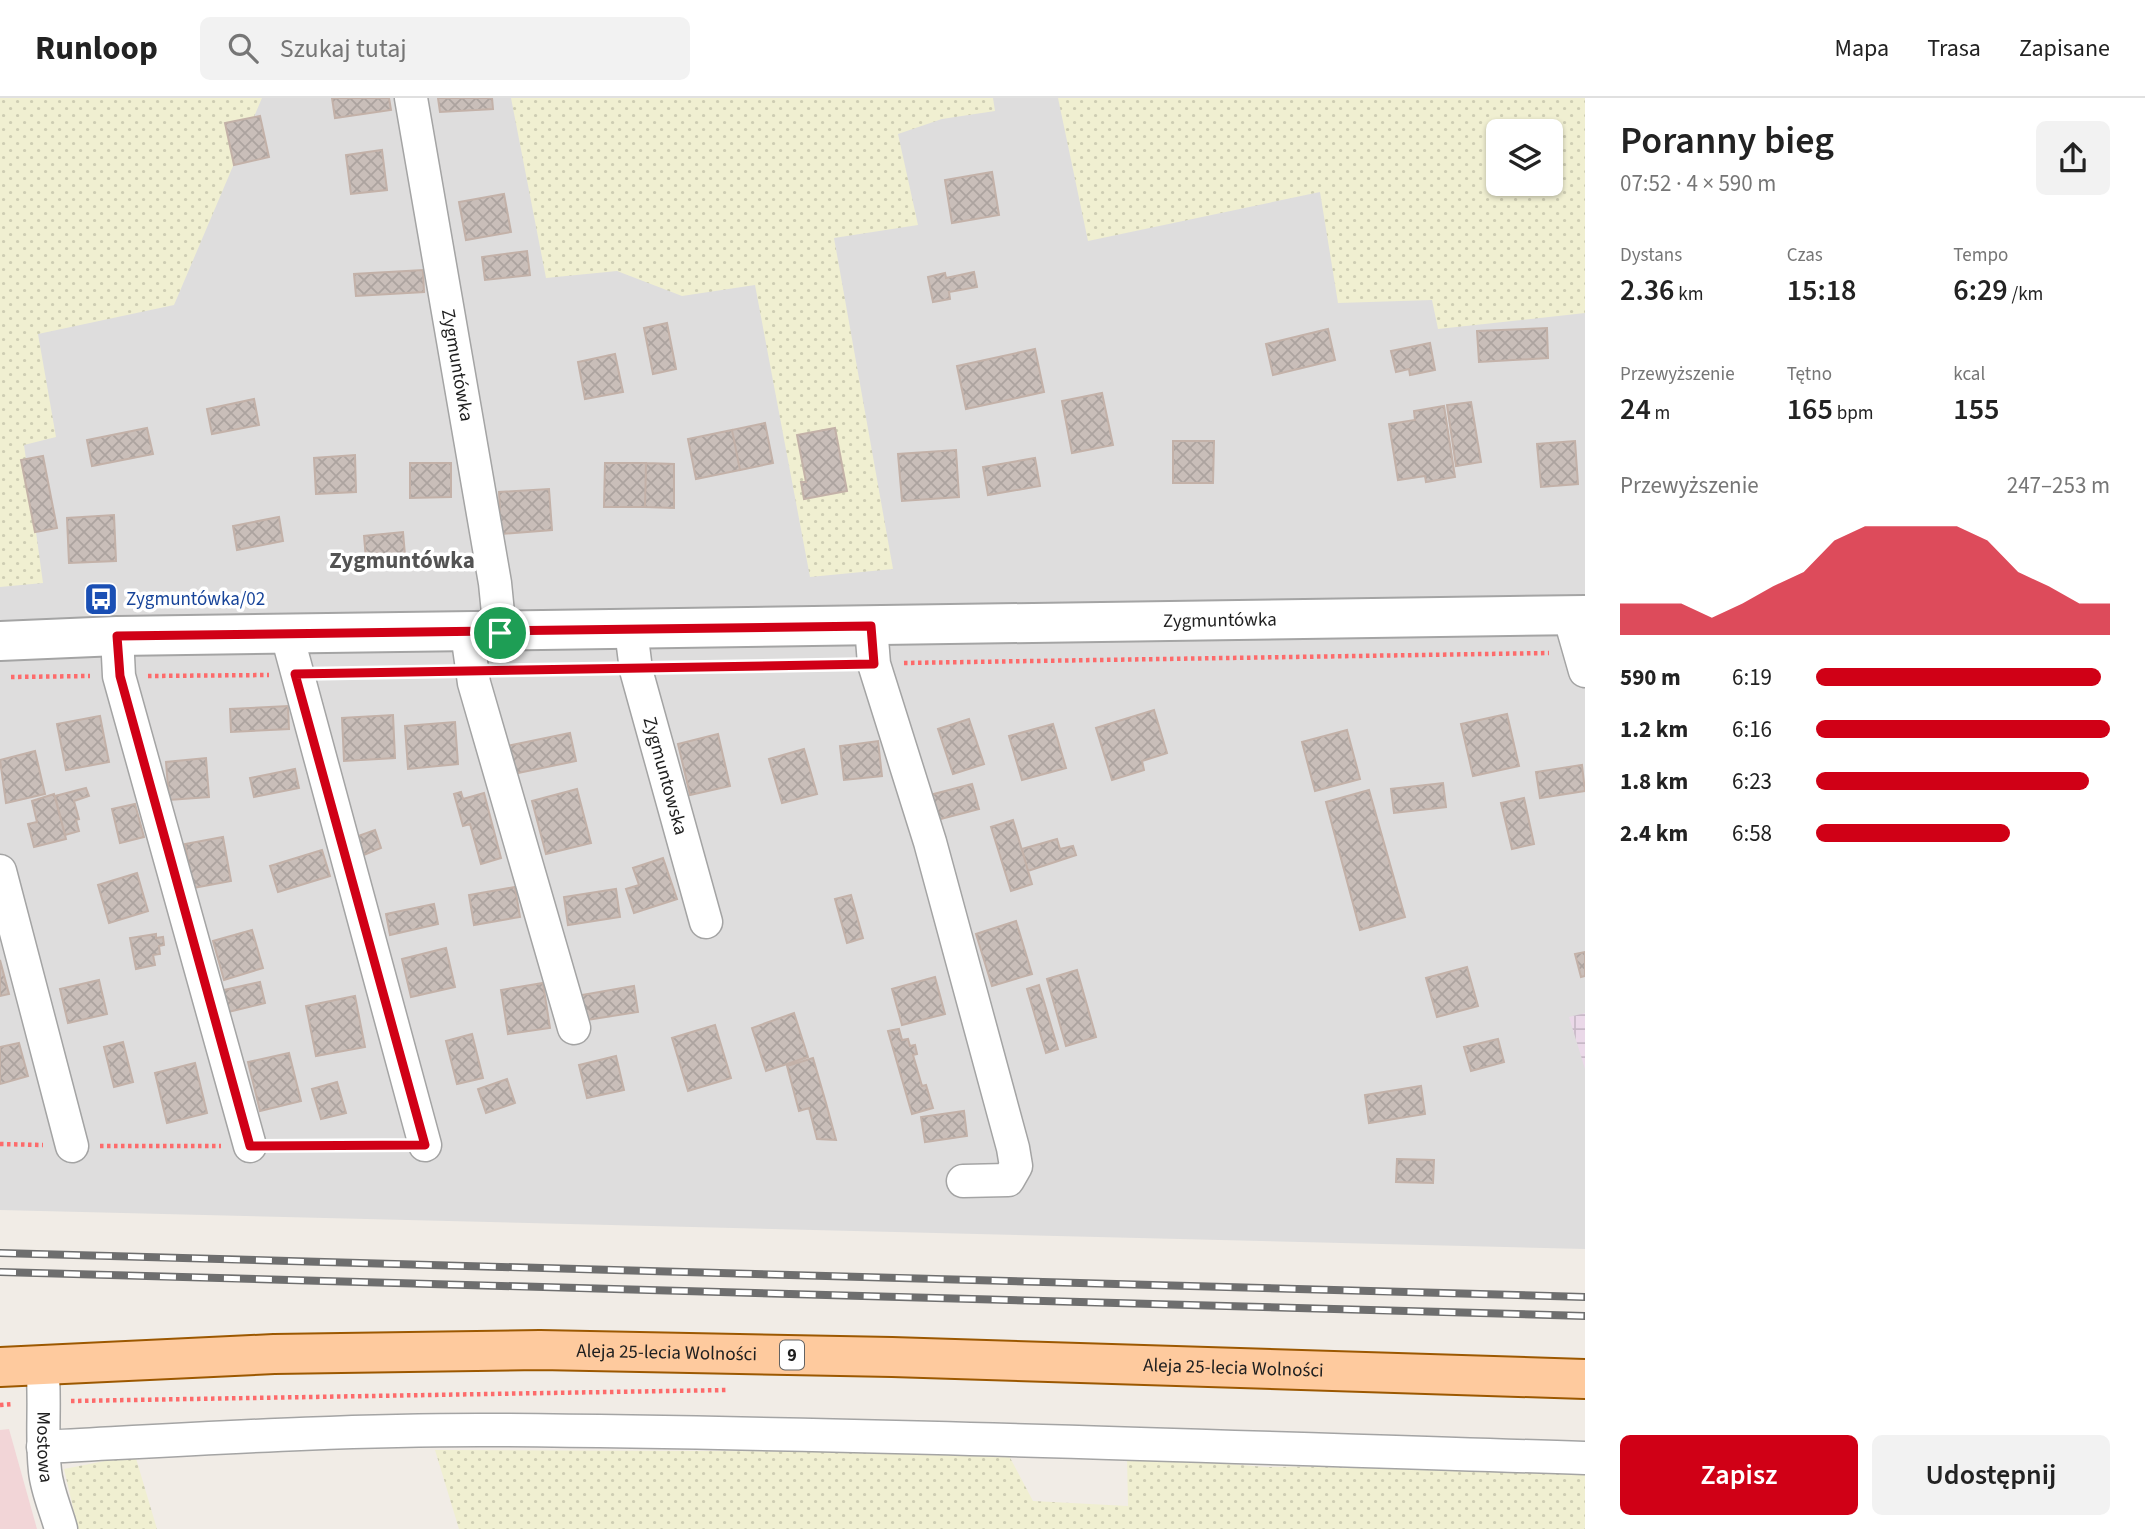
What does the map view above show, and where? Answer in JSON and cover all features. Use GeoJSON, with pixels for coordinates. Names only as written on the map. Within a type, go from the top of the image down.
{"type":"FeatureCollection","features":[{"type":"Feature","properties":{"kind":"main road","name":"Aleja 25-lecia Wolności"},"geometry":{"type":"LineString","coordinates":[[0,1367],[274,1353],[540,1350],[905,1357],[1585,1379]]}},
{"type":"Feature","properties":{"kind":"street","name":"Zygmuntówka"},"geometry":{"type":"LineString","coordinates":[[411,98],[495,583],[484,633]]}},
{"type":"Feature","properties":{"kind":"street","name":"Zygmuntówka"},"geometry":{"type":"LineString","coordinates":[[0,641],[117,636],[484,633],[1577,615],[1582,662]]}},
{"type":"Feature","properties":{"kind":"street"},"geometry":{"type":"LineString","coordinates":[[871,626],[874,664],[930,842],[1016,1166],[1008,1180],[963,1181]]}},
{"type":"Feature","properties":{"kind":"street","name":"Zygmuntowska"},"geometry":{"type":"LineString","coordinates":[[631,630],[636,670],[706,922]]}},
{"type":"Feature","properties":{"kind":"street"},"geometry":{"type":"LineString","coordinates":[[484,633],[472,672],[574,1028]]}},
{"type":"Feature","properties":{"kind":"street"},"geometry":{"type":"LineString","coordinates":[[286,635],[425,1145]]}},
{"type":"Feature","properties":{"kind":"street"},"geometry":{"type":"LineString","coordinates":[[117,636],[120,676],[250,1146]]}},
{"type":"Feature","properties":{"kind":"street"},"geometry":{"type":"LineString","coordinates":[[0,871],[72,1146]]}},
{"type":"Feature","properties":{"kind":"street","name":"Mostowa"},"geometry":{"type":"LineString","coordinates":[[43,1363],[46,1402],[43,1447],[46,1476],[61,1529]]}},
{"type":"Feature","properties":{"kind":"street"},"geometry":{"type":"LineString","coordinates":[[43,1447],[231,1437],[497,1430],[943,1439],[1585,1458]]}},
{"type":"Feature","properties":{"kind":"path"},"geometry":{"type":"LineString","coordinates":[[0,677],[636,670],[874,664],[1582,662]]}},
{"type":"Feature","properties":{"kind":"path"},"geometry":{"type":"LineString","coordinates":[[0,1144],[425,1145]]}},
{"type":"Feature","properties":{"kind":"path"},"geometry":{"type":"LineString","coordinates":[[0,1405],[738,1390]]}},
{"type":"Feature","properties":{"kind":"shaded area"},"geometry":{"type":"Polygon","coordinates":[[[0,98],[1585,98],[1585,1249],[0,1210],[0,98]]]}},
{"type":"Feature","properties":{"kind":"shaded area"},"geometry":{"type":"Polygon","coordinates":[[[1585,1013],[1585,1069],[1569,1017],[1585,1013]]]}},
{"type":"Feature","properties":{"kind":"shaded area"},"geometry":{"type":"Polygon","coordinates":[[[9,1429],[37,1529],[0,1529],[0,1430],[9,1429]]]}},
{"type":"Feature","properties":{"kind":"green space"},"geometry":{"type":"Polygon","coordinates":[[[0,98],[262,98],[174,305],[38,334],[56,437],[24,445],[43,583],[0,587],[0,98]]]}},
{"type":"Feature","properties":{"kind":"green space"},"geometry":{"type":"Polygon","coordinates":[[[511,98],[993,98],[995,111],[942,119],[898,134],[918,225],[834,238],[893,569],[810,577],[755,285],[682,296],[617,271],[546,278],[511,98]]]}},
{"type":"Feature","properties":{"kind":"green space"},"geometry":{"type":"Polygon","coordinates":[[[1058,98],[1585,98],[1585,313],[1438,329],[1432,300],[1338,303],[1320,192],[1088,241],[1058,98]]]}},
{"type":"Feature","properties":{"kind":"green space"},"geometry":{"type":"Polygon","coordinates":[[[435,1450],[1007,1452],[1033,1501],[1128,1506],[1127,1456],[1266,1467],[1353,1466],[1585,1473],[1585,1529],[459,1529],[435,1450]]]}},
{"type":"Feature","properties":{"kind":"green space"},"geometry":{"type":"Polygon","coordinates":[[[135,1455],[157,1529],[78,1529],[64,1469],[135,1455]]]}},
{"type":"Feature","properties":{"kind":"building"},"geometry":{"type":"Polygon","coordinates":[[[332,98],[389,98],[391,110],[335,118],[332,98]]]}},
{"type":"Feature","properties":{"kind":"building"},"geometry":{"type":"Polygon","coordinates":[[[438,98],[492,98],[493,109],[440,112],[438,98]]]}},
{"type":"Feature","properties":{"kind":"building"},"geometry":{"type":"Polygon","coordinates":[[[260,116],[269,157],[234,165],[225,123],[260,116]]]}},
{"type":"Feature","properties":{"kind":"building"},"geometry":{"type":"Polygon","coordinates":[[[382,150],[387,190],[351,194],[346,155],[382,150]]]}},
{"type":"Feature","properties":{"kind":"building"},"geometry":{"type":"Polygon","coordinates":[[[992,172],[999,215],[952,223],[945,180],[992,172]]]}},
{"type":"Feature","properties":{"kind":"building"},"geometry":{"type":"Polygon","coordinates":[[[504,194],[511,232],[466,240],[459,202],[504,194]]]}},
{"type":"Feature","properties":{"kind":"building"},"geometry":{"type":"Polygon","coordinates":[[[527,251],[530,275],[485,280],[482,257],[527,251]]]}},
{"type":"Feature","properties":{"kind":"building"},"geometry":{"type":"Polygon","coordinates":[[[423,270],[424,292],[356,296],[354,274],[423,270]]]}},
{"type":"Feature","properties":{"kind":"building"},"geometry":{"type":"Polygon","coordinates":[[[974,272],[977,287],[949,292],[950,299],[933,302],[928,277],[945,273],[946,278],[974,272]]]}},
{"type":"Feature","properties":{"kind":"building"},"geometry":{"type":"Polygon","coordinates":[[[667,323],[676,369],[653,374],[644,328],[667,323]]]}},
{"type":"Feature","properties":{"kind":"building"},"geometry":{"type":"Polygon","coordinates":[[[1547,328],[1548,358],[1479,362],[1477,331],[1547,328]]]}},
{"type":"Feature","properties":{"kind":"building"},"geometry":{"type":"Polygon","coordinates":[[[1328,329],[1335,360],[1273,375],[1266,344],[1328,329]]]}},
{"type":"Feature","properties":{"kind":"building"},"geometry":{"type":"Polygon","coordinates":[[[1430,343],[1435,370],[1410,375],[1409,369],[1396,372],[1391,351],[1430,343]]]}},
{"type":"Feature","properties":{"kind":"building"},"geometry":{"type":"Polygon","coordinates":[[[1035,349],[1044,392],[966,409],[957,366],[1035,349]]]}},
{"type":"Feature","properties":{"kind":"building"},"geometry":{"type":"Polygon","coordinates":[[[615,354],[623,392],[585,399],[578,362],[615,354]]]}},
{"type":"Feature","properties":{"kind":"building"},"geometry":{"type":"Polygon","coordinates":[[[1102,393],[1113,445],[1072,453],[1062,401],[1102,393]]]}},
{"type":"Feature","properties":{"kind":"building"},"geometry":{"type":"Polygon","coordinates":[[[254,399],[259,425],[212,434],[207,409],[254,399]]]}},
{"type":"Feature","properties":{"kind":"building"},"geometry":{"type":"Polygon","coordinates":[[[1471,402],[1481,462],[1456,466],[1447,405],[1471,402]]]}},
{"type":"Feature","properties":{"kind":"building"},"geometry":{"type":"Polygon","coordinates":[[[1444,406],[1455,477],[1426,482],[1425,476],[1398,480],[1389,424],[1415,420],[1414,411],[1444,406]]]}},
{"type":"Feature","properties":{"kind":"building"},"geometry":{"type":"Polygon","coordinates":[[[765,423],[773,463],[740,470],[732,430],[765,423]]]}},
{"type":"Feature","properties":{"kind":"building"},"geometry":{"type":"Polygon","coordinates":[[[147,428],[153,454],[92,466],[87,440],[147,428]]]}},
{"type":"Feature","properties":{"kind":"building"},"geometry":{"type":"Polygon","coordinates":[[[835,428],[847,491],[804,499],[801,482],[806,482],[797,435],[835,428]]]}},
{"type":"Feature","properties":{"kind":"building"},"geometry":{"type":"Polygon","coordinates":[[[732,430],[740,470],[696,479],[688,439],[732,430]]]}},
{"type":"Feature","properties":{"kind":"building"},"geometry":{"type":"Polygon","coordinates":[[[1173,441],[1214,441],[1213,483],[1173,483],[1173,441]]]}},
{"type":"Feature","properties":{"kind":"building"},"geometry":{"type":"Polygon","coordinates":[[[1575,441],[1578,484],[1541,487],[1537,444],[1575,441]]]}},
{"type":"Feature","properties":{"kind":"building"},"geometry":{"type":"Polygon","coordinates":[[[956,450],[959,497],[902,501],[898,454],[956,450]]]}},
{"type":"Feature","properties":{"kind":"building"},"geometry":{"type":"Polygon","coordinates":[[[355,455],[356,492],[316,494],[314,458],[355,455]]]}},
{"type":"Feature","properties":{"kind":"building"},"geometry":{"type":"Polygon","coordinates":[[[43,456],[57,528],[35,532],[21,460],[43,456]]]}},
{"type":"Feature","properties":{"kind":"building"},"geometry":{"type":"Polygon","coordinates":[[[1035,458],[1040,486],[988,495],[983,467],[1035,458]]]}},
{"type":"Feature","properties":{"kind":"building"},"geometry":{"type":"Polygon","coordinates":[[[410,463],[451,463],[451,497],[410,498],[410,463]]]}},
{"type":"Feature","properties":{"kind":"building"},"geometry":{"type":"Polygon","coordinates":[[[605,463],[646,463],[645,507],[604,507],[605,463]]]}},
{"type":"Feature","properties":{"kind":"building"},"geometry":{"type":"Polygon","coordinates":[[[646,463],[674,464],[674,508],[645,507],[646,463]]]}},
{"type":"Feature","properties":{"kind":"building"},"geometry":{"type":"Polygon","coordinates":[[[549,489],[552,530],[501,534],[499,492],[549,489]]]}},
{"type":"Feature","properties":{"kind":"building"},"geometry":{"type":"Polygon","coordinates":[[[114,515],[116,561],[69,563],[67,518],[114,515]]]}},
{"type":"Feature","properties":{"kind":"building"},"geometry":{"type":"Polygon","coordinates":[[[279,517],[283,541],[237,550],[233,526],[279,517]]]}},
{"type":"Feature","properties":{"kind":"building"},"geometry":{"type":"Polygon","coordinates":[[[403,532],[405,555],[366,559],[364,536],[403,532]]]}},
{"type":"Feature","properties":{"kind":"building"},"geometry":{"type":"Polygon","coordinates":[[[288,706],[289,729],[231,732],[230,709],[288,706]]]}},
{"type":"Feature","properties":{"kind":"building"},"geometry":{"type":"Polygon","coordinates":[[[1154,710],[1167,753],[1142,761],[1144,770],[1112,780],[1096,728],[1154,710]]]}},
{"type":"Feature","properties":{"kind":"building"},"geometry":{"type":"Polygon","coordinates":[[[1507,714],[1519,766],[1473,776],[1461,724],[1507,714]]]}},
{"type":"Feature","properties":{"kind":"building"},"geometry":{"type":"Polygon","coordinates":[[[393,715],[395,758],[344,761],[342,718],[393,715]]]}},
{"type":"Feature","properties":{"kind":"building"},"geometry":{"type":"Polygon","coordinates":[[[100,716],[109,762],[66,770],[57,724],[100,716]]]}},
{"type":"Feature","properties":{"kind":"building"},"geometry":{"type":"Polygon","coordinates":[[[969,719],[984,764],[953,774],[938,729],[969,719]]]}},
{"type":"Feature","properties":{"kind":"building"},"geometry":{"type":"Polygon","coordinates":[[[455,722],[458,764],[408,769],[405,726],[455,722]]]}},
{"type":"Feature","properties":{"kind":"building"},"geometry":{"type":"Polygon","coordinates":[[[1053,724],[1066,768],[1022,780],[1009,736],[1053,724]]]}},
{"type":"Feature","properties":{"kind":"building"},"geometry":{"type":"Polygon","coordinates":[[[1347,730],[1360,779],[1315,791],[1302,742],[1347,730]]]}},
{"type":"Feature","properties":{"kind":"building"},"geometry":{"type":"Polygon","coordinates":[[[570,733],[576,761],[513,774],[507,746],[570,733]]]}},
{"type":"Feature","properties":{"kind":"building"},"geometry":{"type":"Polygon","coordinates":[[[718,734],[730,786],[690,795],[678,744],[718,734]]]}},
{"type":"Feature","properties":{"kind":"building"},"geometry":{"type":"Polygon","coordinates":[[[878,741],[882,776],[844,780],[840,746],[878,741]]]}},
{"type":"Feature","properties":{"kind":"building"},"geometry":{"type":"Polygon","coordinates":[[[804,749],[817,794],[782,803],[769,759],[804,749]]]}},
{"type":"Feature","properties":{"kind":"building"},"geometry":{"type":"Polygon","coordinates":[[[35,751],[45,794],[6,803],[0,760],[35,751]]]}},
{"type":"Feature","properties":{"kind":"building"},"geometry":{"type":"Polygon","coordinates":[[[206,758],[209,797],[169,800],[166,762],[206,758]]]}},
{"type":"Feature","properties":{"kind":"building"},"geometry":{"type":"Polygon","coordinates":[[[1582,765],[1585,791],[1540,798],[1536,772],[1582,765]]]}},
{"type":"Feature","properties":{"kind":"building"},"geometry":{"type":"Polygon","coordinates":[[[295,769],[299,788],[254,797],[250,778],[295,769]]]}},
{"type":"Feature","properties":{"kind":"building"},"geometry":{"type":"Polygon","coordinates":[[[1443,783],[1446,807],[1394,813],[1391,789],[1443,783]]]}},
{"type":"Feature","properties":{"kind":"building"},"geometry":{"type":"Polygon","coordinates":[[[972,784],[979,809],[933,821],[926,796],[972,784]]]}},
{"type":"Feature","properties":{"kind":"building"},"geometry":{"type":"Polygon","coordinates":[[[86,788],[89,796],[74,801],[79,831],[65,835],[55,796],[86,788]]]}},
{"type":"Feature","properties":{"kind":"building"},"geometry":{"type":"Polygon","coordinates":[[[577,789],[591,843],[546,854],[532,801],[577,789]]]}},
{"type":"Feature","properties":{"kind":"building"},"geometry":{"type":"Polygon","coordinates":[[[1369,790],[1405,917],[1360,930],[1326,802],[1369,790]]]}},
{"type":"Feature","properties":{"kind":"building"},"geometry":{"type":"Polygon","coordinates":[[[461,792],[463,799],[484,793],[501,858],[481,864],[470,824],[463,826],[454,794],[461,792]]]}},
{"type":"Feature","properties":{"kind":"building"},"geometry":{"type":"Polygon","coordinates":[[[54,794],[66,839],[34,847],[28,824],[37,822],[32,801],[54,794]]]}},
{"type":"Feature","properties":{"kind":"building"},"geometry":{"type":"Polygon","coordinates":[[[1524,798],[1534,844],[1512,849],[1501,803],[1524,798]]]}},
{"type":"Feature","properties":{"kind":"building"},"geometry":{"type":"Polygon","coordinates":[[[135,804],[144,837],[120,843],[112,809],[135,804]]]}},
{"type":"Feature","properties":{"kind":"building"},"geometry":{"type":"Polygon","coordinates":[[[1013,820],[1032,884],[1011,891],[991,827],[1013,820]]]}},
{"type":"Feature","properties":{"kind":"building"},"geometry":{"type":"Polygon","coordinates":[[[375,830],[381,848],[364,855],[358,836],[375,830]]]}},
{"type":"Feature","properties":{"kind":"building"},"geometry":{"type":"Polygon","coordinates":[[[223,837],[231,881],[193,888],[185,844],[223,837]]]}},
{"type":"Feature","properties":{"kind":"building"},"geometry":{"type":"Polygon","coordinates":[[[1057,839],[1060,849],[1073,846],[1076,855],[1028,871],[1022,849],[1057,839]]]}},
{"type":"Feature","properties":{"kind":"building"},"geometry":{"type":"Polygon","coordinates":[[[322,850],[330,876],[278,892],[270,866],[322,850]]]}},
{"type":"Feature","properties":{"kind":"building"},"geometry":{"type":"Polygon","coordinates":[[[663,858],[677,899],[634,913],[626,889],[639,885],[633,868],[663,858]]]}},
{"type":"Feature","properties":{"kind":"building"},"geometry":{"type":"Polygon","coordinates":[[[137,873],[148,911],[109,923],[98,885],[137,873]]]}},
{"type":"Feature","properties":{"kind":"building"},"geometry":{"type":"Polygon","coordinates":[[[515,887],[520,917],[474,925],[469,895],[515,887]]]}},
{"type":"Feature","properties":{"kind":"building"},"geometry":{"type":"Polygon","coordinates":[[[616,889],[620,917],[568,925],[564,897],[616,889]]]}},
{"type":"Feature","properties":{"kind":"building"},"geometry":{"type":"Polygon","coordinates":[[[851,895],[863,938],[847,943],[835,899],[851,895]]]}},
{"type":"Feature","properties":{"kind":"building"},"geometry":{"type":"Polygon","coordinates":[[[434,904],[438,924],[390,935],[386,914],[434,904]]]}},
{"type":"Feature","properties":{"kind":"building"},"geometry":{"type":"Polygon","coordinates":[[[1016,921],[1032,974],[992,986],[976,934],[1016,921]]]}},
{"type":"Feature","properties":{"kind":"building"},"geometry":{"type":"Polygon","coordinates":[[[252,930],[263,968],[224,980],[213,941],[252,930]]]}},
{"type":"Feature","properties":{"kind":"building"},"geometry":{"type":"Polygon","coordinates":[[[156,934],[156,938],[163,937],[164,945],[159,946],[160,954],[153,955],[155,965],[136,969],[130,938],[156,934]]]}},
{"type":"Feature","properties":{"kind":"building"},"geometry":{"type":"Polygon","coordinates":[[[446,948],[455,987],[411,997],[402,959],[446,948]]]}},
{"type":"Feature","properties":{"kind":"building"},"geometry":{"type":"Polygon","coordinates":[[[1585,952],[1585,976],[1581,977],[1575,954],[1585,952]]]}},
{"type":"Feature","properties":{"kind":"building"},"geometry":{"type":"Polygon","coordinates":[[[0,960],[9,994],[0,996],[0,960]]]}},
{"type":"Feature","properties":{"kind":"building"},"geometry":{"type":"Polygon","coordinates":[[[1467,967],[1478,1006],[1437,1017],[1426,978],[1467,967]]]}},
{"type":"Feature","properties":{"kind":"building"},"geometry":{"type":"Polygon","coordinates":[[[1077,970],[1096,1037],[1066,1046],[1047,979],[1077,970]]]}},
{"type":"Feature","properties":{"kind":"building"},"geometry":{"type":"Polygon","coordinates":[[[935,977],[945,1014],[902,1025],[892,989],[935,977]]]}},
{"type":"Feature","properties":{"kind":"building"},"geometry":{"type":"Polygon","coordinates":[[[99,980],[107,1014],[68,1023],[60,989],[99,980]]]}},
{"type":"Feature","properties":{"kind":"building"},"geometry":{"type":"Polygon","coordinates":[[[260,982],[265,1003],[220,1014],[215,992],[260,982]]]}},
{"type":"Feature","properties":{"kind":"building"},"geometry":{"type":"Polygon","coordinates":[[[543,983],[550,1028],[508,1034],[501,990],[543,983]]]}},
{"type":"Feature","properties":{"kind":"building"},"geometry":{"type":"Polygon","coordinates":[[[1039,985],[1058,1049],[1046,1053],[1027,989],[1039,985]]]}},
{"type":"Feature","properties":{"kind":"building"},"geometry":{"type":"Polygon","coordinates":[[[634,986],[638,1012],[580,1021],[576,996],[634,986]]]}},
{"type":"Feature","properties":{"kind":"building"},"geometry":{"type":"Polygon","coordinates":[[[355,996],[365,1047],[316,1056],[306,1006],[355,996]]]}},
{"type":"Feature","properties":{"kind":"building"},"geometry":{"type":"Polygon","coordinates":[[[794,1013],[808,1057],[766,1071],[752,1028],[794,1013]]]}},
{"type":"Feature","properties":{"kind":"building"},"geometry":{"type":"Polygon","coordinates":[[[715,1025],[731,1078],[688,1091],[672,1038],[715,1025]]]}},
{"type":"Feature","properties":{"kind":"building"},"geometry":{"type":"Polygon","coordinates":[[[899,1029],[902,1040],[908,1039],[910,1046],[915,1045],[917,1054],[913,1055],[922,1086],[926,1085],[933,1108],[912,1114],[888,1031],[899,1029]]]}},
{"type":"Feature","properties":{"kind":"building"},"geometry":{"type":"Polygon","coordinates":[[[472,1034],[483,1078],[457,1084],[446,1041],[472,1034]]]}},
{"type":"Feature","properties":{"kind":"building"},"geometry":{"type":"Polygon","coordinates":[[[1498,1039],[1504,1062],[1471,1071],[1464,1047],[1498,1039]]]}},
{"type":"Feature","properties":{"kind":"building"},"geometry":{"type":"Polygon","coordinates":[[[123,1042],[133,1082],[114,1087],[104,1047],[123,1042]]]}},
{"type":"Feature","properties":{"kind":"building"},"geometry":{"type":"Polygon","coordinates":[[[19,1043],[28,1076],[0,1084],[0,1047],[19,1043]]]}},
{"type":"Feature","properties":{"kind":"building"},"geometry":{"type":"Polygon","coordinates":[[[289,1053],[301,1101],[260,1111],[248,1062],[289,1053]]]}},
{"type":"Feature","properties":{"kind":"building"},"geometry":{"type":"Polygon","coordinates":[[[616,1056],[624,1090],[587,1098],[579,1065],[616,1056]]]}},
{"type":"Feature","properties":{"kind":"building"},"geometry":{"type":"Polygon","coordinates":[[[813,1058],[836,1140],[817,1139],[809,1108],[799,1111],[787,1066],[813,1058]]]}},
{"type":"Feature","properties":{"kind":"building"},"geometry":{"type":"Polygon","coordinates":[[[195,1063],[207,1113],[167,1123],[155,1073],[195,1063]]]}},
{"type":"Feature","properties":{"kind":"building"},"geometry":{"type":"Polygon","coordinates":[[[507,1079],[515,1103],[486,1113],[478,1089],[507,1079]]]}},
{"type":"Feature","properties":{"kind":"building"},"geometry":{"type":"Polygon","coordinates":[[[337,1082],[346,1113],[321,1119],[312,1089],[337,1082]]]}},
{"type":"Feature","properties":{"kind":"building"},"geometry":{"type":"Polygon","coordinates":[[[1421,1086],[1425,1114],[1369,1123],[1365,1095],[1421,1086]]]}},
{"type":"Feature","properties":{"kind":"building"},"geometry":{"type":"Polygon","coordinates":[[[964,1111],[967,1136],[925,1142],[921,1117],[964,1111]]]}},
{"type":"Feature","properties":{"kind":"building"},"geometry":{"type":"Polygon","coordinates":[[[1397,1159],[1434,1160],[1433,1183],[1396,1182],[1397,1159]]]}},
{"type":"Feature","properties":{"kind":"railway"},"geometry":{"type":"LineString","coordinates":[[0,1253],[1585,1297]]}},
{"type":"Feature","properties":{"kind":"railway"},"geometry":{"type":"LineString","coordinates":[[0,1272],[1585,1316]]}},
{"type":"Feature","properties":{"kind":"place","name":"Zygmuntówka/02"},"geometry":{"type":"Point","coordinates":[101,599]}},
{"type":"Feature","properties":{"kind":"district","name":"Zygmuntówka"},"geometry":{"type":"Point","coordinates":[402,560]}},
{"type":"Feature","properties":{"kind":"route"},"geometry":{"type":"LineString","coordinates":[[871,626],[874,664],[295,674],[425,1145],[250,1146],[120,676],[117,636],[500,633],[871,626]]}}]}
